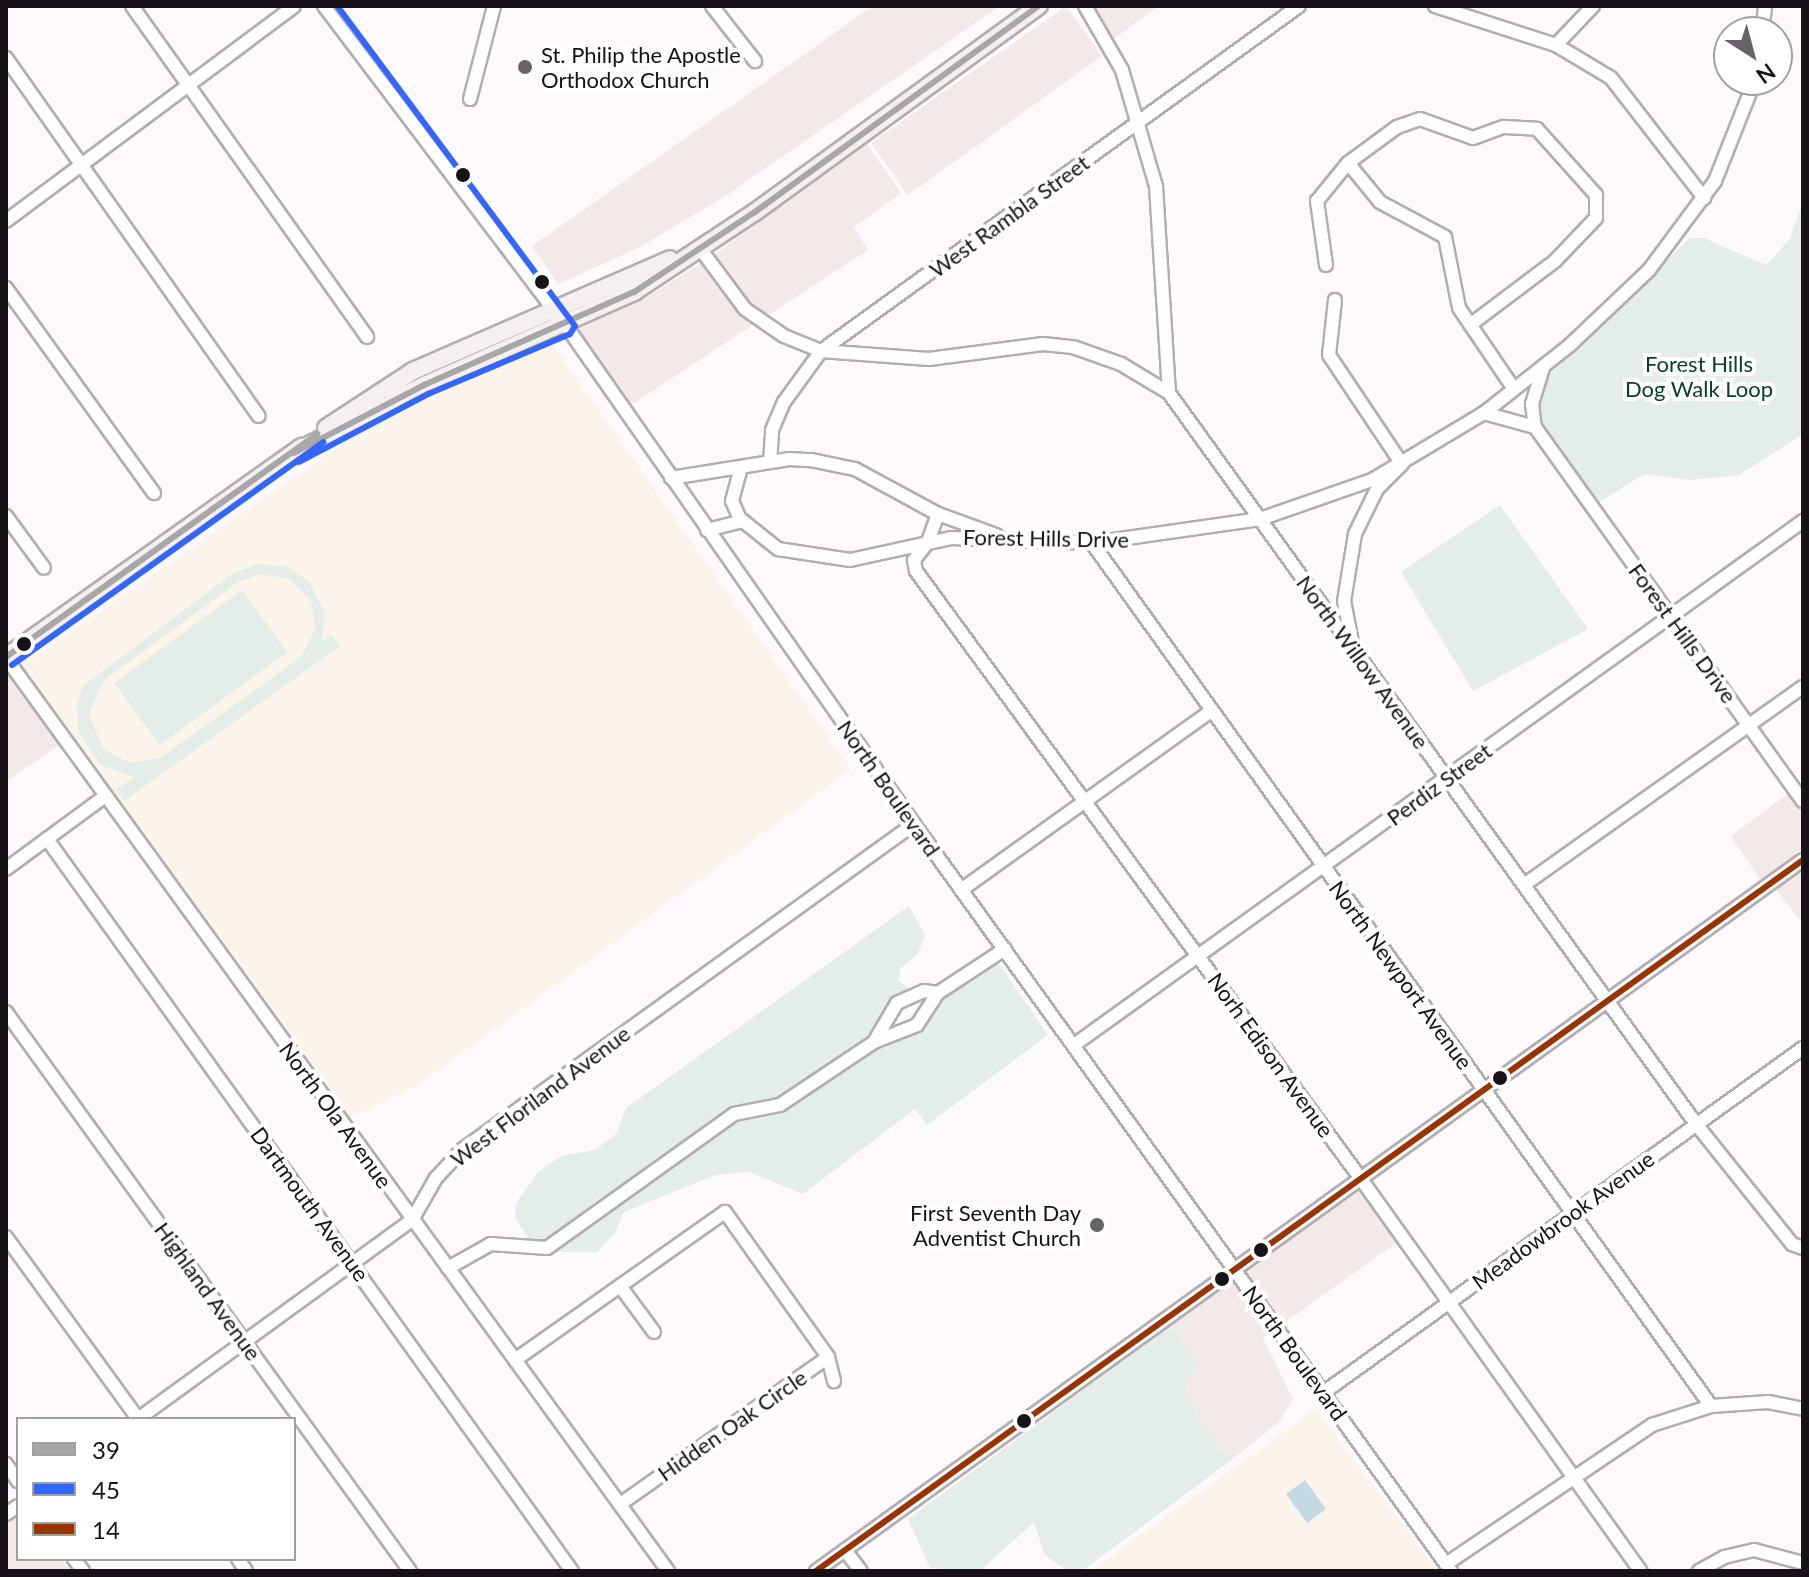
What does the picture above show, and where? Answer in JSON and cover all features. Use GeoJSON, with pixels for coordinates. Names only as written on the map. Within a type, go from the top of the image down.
{"type":"FeatureCollection","features":[{"type":"Feature","properties":{"kind":"main road"},"geometry":{"type":"LineString","coordinates":[[294,453],[424,385],[634,292],[1039,6]]}},
{"type":"Feature","properties":{"kind":"main road"},"geometry":{"type":"LineString","coordinates":[[6,657],[294,453],[358,403],[413,371],[699,247]]}},
{"type":"Feature","properties":{"kind":"street"},"geometry":{"type":"LineString","coordinates":[[132,6],[367,337]]}},
{"type":"Feature","properties":{"kind":"street"},"geometry":{"type":"LineString","coordinates":[[6,221],[294,6]]}},
{"type":"Feature","properties":{"kind":"street","name":"North Boulevard"},"geometry":{"type":"LineString","coordinates":[[324,6],[565,325],[914,824],[1449,1568]]}},
{"type":"Feature","properties":{"kind":"street"},"geometry":{"type":"LineString","coordinates":[[470,99],[494,6]]}},
{"type":"Feature","properties":{"kind":"street"},"geometry":{"type":"LineString","coordinates":[[712,6],[755,61]]}},
{"type":"Feature","properties":{"kind":"street"},"geometry":{"type":"LineString","coordinates":[[1085,6],[1122,70],[1140,121],[1156,186],[1169,393]]}},
{"type":"Feature","properties":{"kind":"street","name":"West Rambla Street"},"geometry":{"type":"LineString","coordinates":[[770,462],[772,430],[784,402],[821,351],[1299,6]]}},
{"type":"Feature","properties":{"kind":"street"},"geometry":{"type":"LineString","coordinates":[[1435,6],[1556,45],[1611,78],[1704,198]]}},
{"type":"Feature","properties":{"kind":"street"},"geometry":{"type":"LineString","coordinates":[[1556,45],[1593,6]]}},
{"type":"Feature","properties":{"kind":"street"},"geometry":{"type":"LineString","coordinates":[[6,58],[259,416]]}},
{"type":"Feature","properties":{"kind":"street","name":"Forest Hills Drive"},"geometry":{"type":"LineString","coordinates":[[741,521],[778,549],[810,557],[850,560],[928,542],[1011,539],[1092,543],[1260,519],[1402,464],[1484,413],[1544,367],[1649,270],[1704,198],[1734,143],[1750,96]]}},
{"type":"Feature","properties":{"kind":"street"},"geometry":{"type":"LineString","coordinates":[[1326,265],[1317,201],[1348,163],[1408,121],[1434,121],[1473,138],[1522,125],[1551,139],[1596,195],[1596,218],[1586,231],[1470,325]]}},
{"type":"Feature","properties":{"kind":"street"},"geometry":{"type":"LineString","coordinates":[[1348,163],[1380,202],[1445,237],[1451,247],[1454,292],[1470,325],[1514,389]]}},
{"type":"Feature","properties":{"kind":"street"},"geometry":{"type":"LineString","coordinates":[[699,247],[745,309],[784,336],[821,351],[929,359],[1043,344],[1073,347],[1121,364],[1169,393]]}},
{"type":"Feature","properties":{"kind":"street"},"geometry":{"type":"LineString","coordinates":[[6,288],[154,493]]}},
{"type":"Feature","properties":{"kind":"street"},"geometry":{"type":"LineString","coordinates":[[1335,300],[1329,355],[1402,464],[1377,489],[1355,534],[1344,601],[1354,649]]}},
{"type":"Feature","properties":{"kind":"street"},"geometry":{"type":"LineString","coordinates":[[1484,413],[1535,427],[1532,404],[1544,367]]}},
{"type":"Feature","properties":{"kind":"street","name":"North Willow Avenue"},"geometry":{"type":"LineString","coordinates":[[1169,393],[1606,1002],[1696,1124],[1797,1246]]}},
{"type":"Feature","properties":{"kind":"street","name":"Forest Hills Drive"},"geometry":{"type":"LineString","coordinates":[[1535,427],[1803,801]]}},
{"type":"Feature","properties":{"kind":"street","name":"Forest Hills Drive"},"geometry":{"type":"LineString","coordinates":[[671,478],[740,471],[770,462],[811,460],[855,469],[938,514],[928,542]]}},
{"type":"Feature","properties":{"kind":"street"},"geometry":{"type":"LineString","coordinates":[[707,530],[741,521],[732,501],[740,471]]}},
{"type":"Feature","properties":{"kind":"street"},"geometry":{"type":"LineString","coordinates":[[938,514],[1011,539]]}},
{"type":"Feature","properties":{"kind":"street"},"geometry":{"type":"LineString","coordinates":[[6,516],[44,568]]}},
{"type":"Feature","properties":{"kind":"street","name":"Perdiz Street"},"geometry":{"type":"LineString","coordinates":[[1074,1045],[1803,521]]}},
{"type":"Feature","properties":{"kind":"street","name":"Norh Edison Avenue"},"geometry":{"type":"LineString","coordinates":[[928,542],[914,560],[916,571],[1361,1179],[1641,1571]]}},
{"type":"Feature","properties":{"kind":"street","name":"North Newport Avenue"},"geometry":{"type":"LineString","coordinates":[[1092,543],[1711,1406]]}},
{"type":"Feature","properties":{"kind":"street","name":"North Ola Avenue"},"geometry":{"type":"LineString","coordinates":[[6,657],[104,797],[668,1571]]}},
{"type":"Feature","properties":{"kind":"street"},"geometry":{"type":"LineString","coordinates":[[1524,885],[1803,687]]}},
{"type":"Feature","properties":{"kind":"street"},"geometry":{"type":"LineString","coordinates":[[961,890],[1211,711]]}},
{"type":"Feature","properties":{"kind":"street"},"geometry":{"type":"LineString","coordinates":[[6,869],[104,797]]}},
{"type":"Feature","properties":{"kind":"street","name":"West Floriland Avenue"},"geometry":{"type":"LineString","coordinates":[[141,1417],[412,1220],[436,1178],[463,1149],[914,824]]}},
{"type":"Feature","properties":{"kind":"street","name":"Dartmouth Avenue"},"geometry":{"type":"LineString","coordinates":[[47,839],[572,1571]]}},
{"type":"Feature","properties":{"kind":"street"},"geometry":{"type":"LineString","coordinates":[[816,1571],[1803,860]]}},
{"type":"Feature","properties":{"kind":"street"},"geometry":{"type":"LineString","coordinates":[[448,1268],[491,1244],[547,1248],[734,1114],[780,1105],[874,1042],[917,1025],[938,993],[1005,949]]}},
{"type":"Feature","properties":{"kind":"street"},"geometry":{"type":"LineString","coordinates":[[874,1042],[897,1003],[924,991],[938,993]]}},
{"type":"Feature","properties":{"kind":"street","name":"Highland Avenue"},"geometry":{"type":"LineString","coordinates":[[6,1012],[410,1571]]}},
{"type":"Feature","properties":{"kind":"street","name":"Meadowbrook Avenue"},"geometry":{"type":"LineString","coordinates":[[1323,1393],[1803,1048]]}},
{"type":"Feature","properties":{"kind":"street","name":"Hidden Oak Circle"},"geometry":{"type":"LineString","coordinates":[[515,1360],[725,1212],[828,1357],[620,1504]]}},
{"type":"Feature","properties":{"kind":"street"},"geometry":{"type":"LineString","coordinates":[[1797,1246],[1803,1236]]}},
{"type":"Feature","properties":{"kind":"street"},"geometry":{"type":"LineString","coordinates":[[6,1237],[137,1417]]}},
{"type":"Feature","properties":{"kind":"street"},"geometry":{"type":"LineString","coordinates":[[620,1286],[654,1332]]}},
{"type":"Feature","properties":{"kind":"street"},"geometry":{"type":"LineString","coordinates":[[828,1357],[834,1381]]}},
{"type":"Feature","properties":{"kind":"street"},"geometry":{"type":"LineString","coordinates":[[1449,1568],[1571,1475],[1652,1425],[1711,1406],[1768,1402],[1803,1409]]}},
{"type":"Feature","properties":{"kind":"street"},"geometry":{"type":"LineString","coordinates":[[845,1550],[861,1571]]}},
{"type":"Feature","properties":{"kind":"street"},"geometry":{"type":"LineString","coordinates":[[1699,1571],[1724,1557],[1754,1550],[1803,1563]]}},
{"type":"Feature","properties":{"kind":"shaded area"},"geometry":{"type":"Polygon","coordinates":[[[873,6],[1000,6],[724,197],[638,248],[558,284],[532,246],[873,6]]]}},
{"type":"Feature","properties":{"kind":"shaded area"},"geometry":{"type":"Polygon","coordinates":[[[1066,6],[1102,56],[908,195],[871,143],[1066,6]]]}},
{"type":"Feature","properties":{"kind":"shaded area"},"geometry":{"type":"Polygon","coordinates":[[[1091,6],[1159,6],[1112,40],[1091,6]]]}},
{"type":"Feature","properties":{"kind":"shaded area"},"geometry":{"type":"Polygon","coordinates":[[[866,143],[901,193],[854,227],[868,250],[769,315],[749,302],[711,257],[866,143]]]}},
{"type":"Feature","properties":{"kind":"shaded area"},"geometry":{"type":"Polygon","coordinates":[[[702,262],[711,279],[759,321],[628,407],[574,328],[659,290],[702,262]]]}},
{"type":"Feature","properties":{"kind":"shaded area"},"geometry":{"type":"Polygon","coordinates":[[[551,342],[851,769],[418,1085],[352,1117],[22,666],[380,418],[551,342]]]}},
{"type":"Feature","properties":{"kind":"shaded area"},"geometry":{"type":"Polygon","coordinates":[[[6,668],[60,744],[6,782],[6,668]]]}},
{"type":"Feature","properties":{"kind":"shaded area"},"geometry":{"type":"Polygon","coordinates":[[[1790,792],[1803,810],[1803,853],[1762,882],[1731,836],[1790,792]]]}},
{"type":"Feature","properties":{"kind":"shaded area"},"geometry":{"type":"Polygon","coordinates":[[[1803,867],[1803,924],[1775,888],[1803,867]]]}},
{"type":"Feature","properties":{"kind":"shaded area"},"geometry":{"type":"Polygon","coordinates":[[[1360,1187],[1399,1241],[1281,1325],[1242,1271],[1360,1187]]]}},
{"type":"Feature","properties":{"kind":"shaded area"},"geometry":{"type":"Polygon","coordinates":[[[1234,1277],[1272,1331],[1263,1338],[1293,1399],[1278,1423],[1230,1461],[1198,1417],[1185,1385],[1186,1346],[1170,1326],[1234,1277]]]}},
{"type":"Feature","properties":{"kind":"shaded area"},"geometry":{"type":"Polygon","coordinates":[[[1316,1409],[1437,1571],[1091,1571],[1316,1409]]]}},
{"type":"Feature","properties":{"kind":"shaded area"},"geometry":{"type":"Polygon","coordinates":[[[16,1514],[16,1561],[63,1561],[70,1571],[6,1571],[6,1521],[16,1514]]]}},
{"type":"Feature","properties":{"kind":"green space","name":"Forest Hills Dog Walk Loop"},"geometry":{"type":"Polygon","coordinates":[[[1803,203],[1803,434],[1739,475],[1690,480],[1644,474],[1592,507],[1535,427],[1548,376],[1690,238],[1704,238],[1766,265],[1789,240],[1803,203]]]}},
{"type":"Feature","properties":{"kind":"green space"},"geometry":{"type":"Polygon","coordinates":[[[1500,505],[1588,629],[1473,691],[1401,572],[1500,505]]]}},
{"type":"Feature","properties":{"kind":"green space"},"geometry":{"type":"Polygon","coordinates":[[[258,564],[285,566],[309,581],[325,613],[322,641],[332,635],[340,646],[124,801],[116,790],[134,777],[101,765],[79,733],[77,704],[83,686],[232,574],[258,564]],[[260,574],[238,582],[104,680],[89,714],[103,749],[130,763],[160,758],[301,657],[315,630],[311,600],[289,579],[260,574]]]}},
{"type":"Feature","properties":{"kind":"green space"},"geometry":{"type":"Polygon","coordinates":[[[242,590],[287,652],[160,745],[114,683],[242,590]]]}},
{"type":"Feature","properties":{"kind":"green space"},"geometry":{"type":"Polygon","coordinates":[[[909,906],[925,935],[918,953],[900,969],[899,981],[910,989],[892,999],[870,1037],[777,1099],[731,1109],[545,1242],[529,1240],[515,1217],[516,1204],[538,1172],[561,1156],[595,1150],[616,1134],[626,1108],[909,906]]]}},
{"type":"Feature","properties":{"kind":"green space"},"geometry":{"type":"Polygon","coordinates":[[[997,961],[1048,1035],[927,1125],[915,1109],[803,1194],[749,1172],[715,1175],[624,1212],[615,1233],[597,1252],[551,1252],[737,1119],[758,1113],[877,1047],[919,1031],[944,996],[997,961]]]}},
{"type":"Feature","properties":{"kind":"green space"},"geometry":{"type":"Polygon","coordinates":[[[1170,1326],[1198,1362],[1185,1385],[1198,1417],[1230,1461],[1086,1568],[1066,1570],[1045,1555],[1034,1522],[980,1571],[930,1568],[908,1519],[1170,1326]]]}},
{"type":"Feature","properties":{"kind":"water"},"geometry":{"type":"Polygon","coordinates":[[[1305,1480],[1326,1509],[1307,1523],[1286,1494],[1305,1480]]]}},
{"type":"Feature","properties":{"kind":"transit line","name":"45"},"geometry":{"type":"LineString","coordinates":[[299,462],[428,394],[570,334],[575,326],[337,6]]}},
{"type":"Feature","properties":{"kind":"transit line","name":"39"},"geometry":{"type":"LineString","coordinates":[[294,453],[424,385],[634,292],[755,212],[1039,6]]}},
{"type":"Feature","properties":{"kind":"transit line","name":"39"},"geometry":{"type":"LineString","coordinates":[[6,657],[317,434]]}},
{"type":"Feature","properties":{"kind":"transit line","name":"45"},"geometry":{"type":"LineString","coordinates":[[12,665],[323,442]]}},
{"type":"Feature","properties":{"kind":"transit line","name":"14"},"geometry":{"type":"LineString","coordinates":[[816,1571],[1803,860]]}},
{"type":"Feature","properties":{"kind":"place","name":"St. Philip the Apostle Orthodox Church"},"geometry":{"type":"Point","coordinates":[525,67]}},
{"type":"Feature","properties":{"kind":"place","name":"First Seventh Day Adventist Church"},"geometry":{"type":"Point","coordinates":[1097,1225]}}]}
